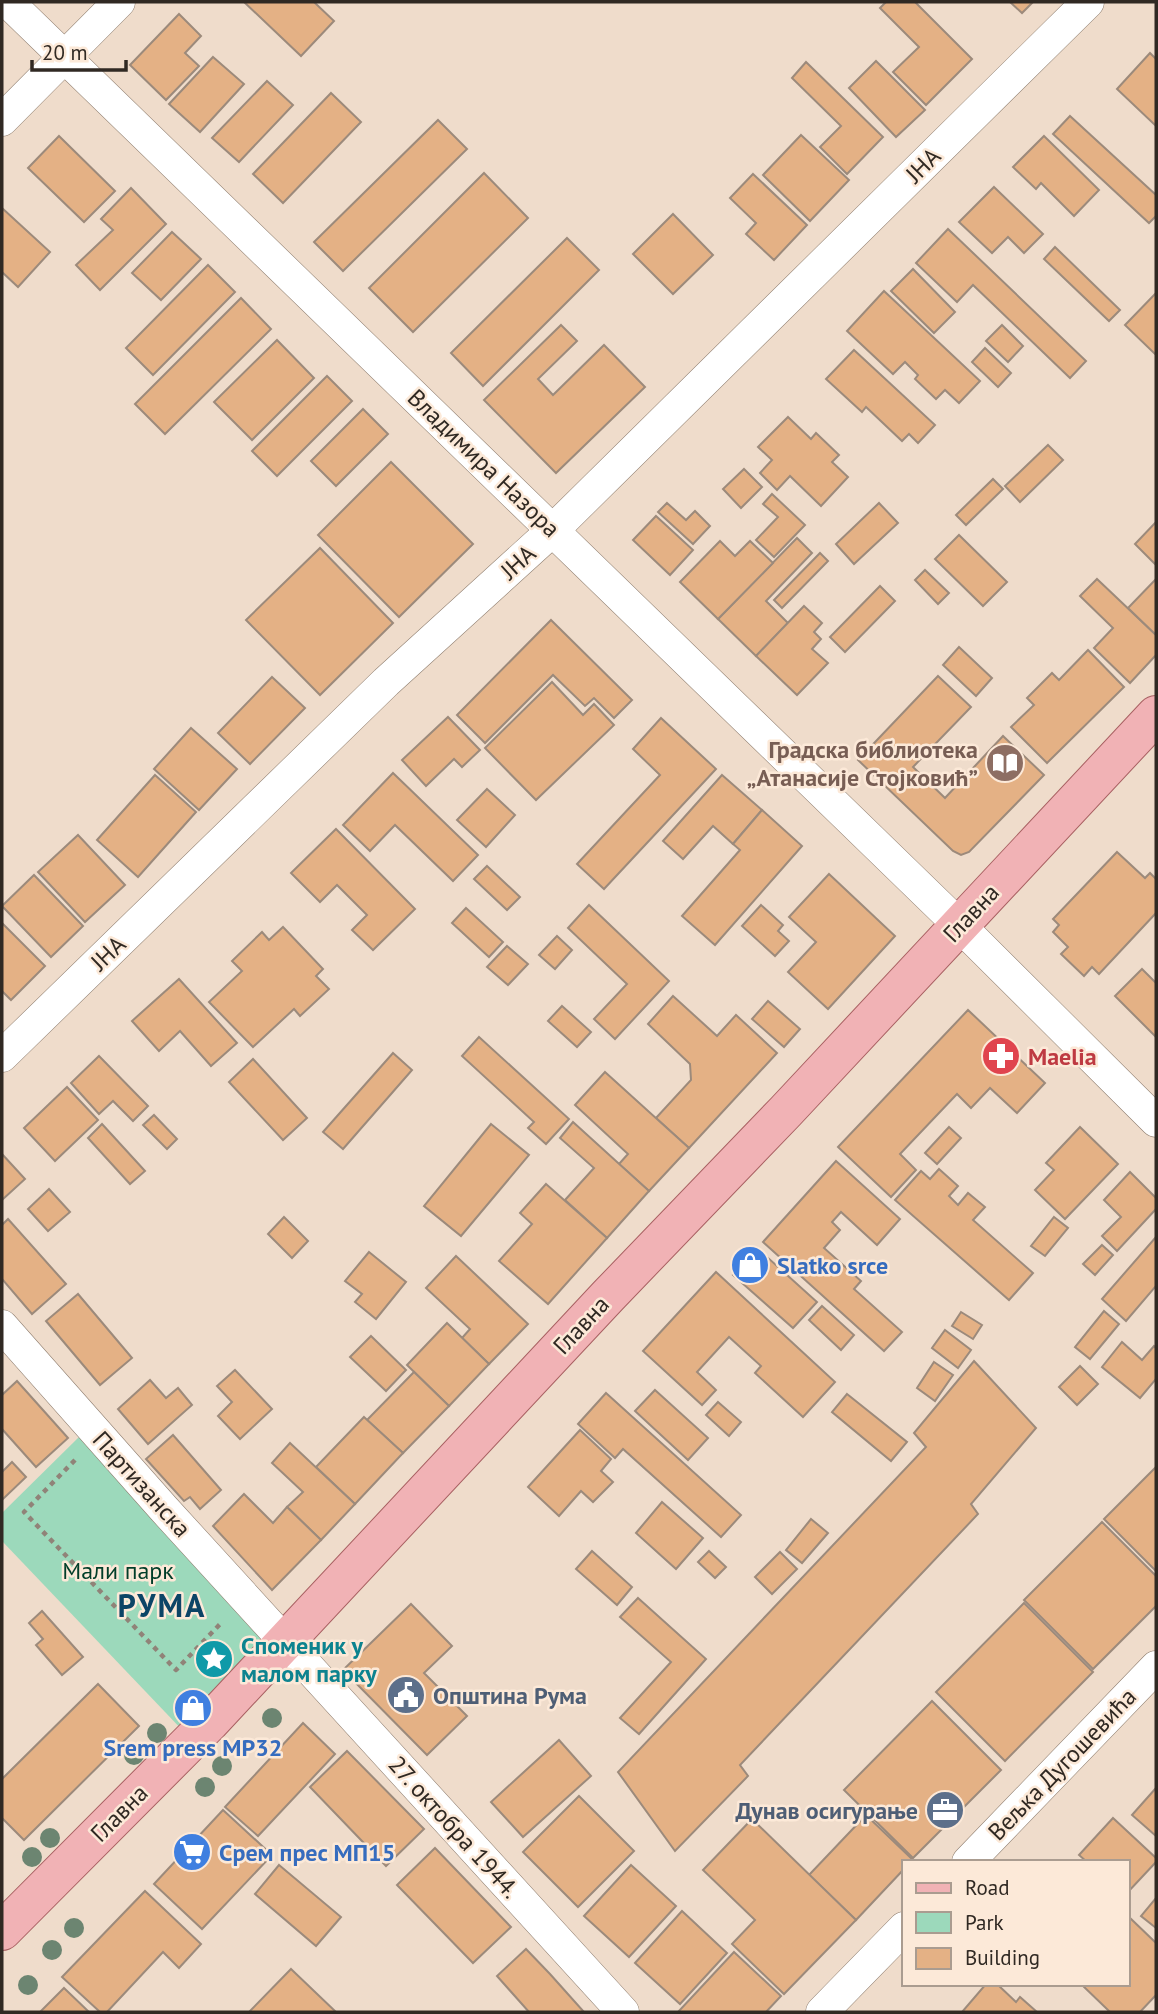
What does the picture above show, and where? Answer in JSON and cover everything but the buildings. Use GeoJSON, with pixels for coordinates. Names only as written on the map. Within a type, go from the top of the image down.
{"type":"FeatureCollection","features":[{"type":"Feature","properties":{"kind":"main road","name":"Главна"},"geometry":{"type":"LineString","coordinates":[[2,1931],[210,1722],[1156,715]]}},
{"type":"Feature","properties":{"kind":"street","name":"Владимира Назора"},"geometry":{"type":"LineString","coordinates":[[8,2],[959,925],[1156,1121]]}},
{"type":"Feature","properties":{"kind":"street"},"geometry":{"type":"LineString","coordinates":[[2,120],[118,2]]}},
{"type":"Feature","properties":{"kind":"street","name":"ЈНА"},"geometry":{"type":"LineString","coordinates":[[2,1056],[386,682],[553,530],[1088,2]]}},
{"type":"Feature","properties":{"kind":"street","name":"Партизанска"},"geometry":{"type":"LineString","coordinates":[[2,1326],[285,1641]]}},
{"type":"Feature","properties":{"kind":"street","name":"27. октобра 1944."},"geometry":{"type":"LineString","coordinates":[[285,1641],[623,2012]]}},
{"type":"Feature","properties":{"kind":"street","name":"Вељка Дугошевића"},"geometry":{"type":"LineString","coordinates":[[970,1860],[1156,1667]]}},
{"type":"Feature","properties":{"kind":"street"},"geometry":{"type":"LineString","coordinates":[[822,2012],[902,1929]]}},
{"type":"Feature","properties":{"kind":"path"},"geometry":{"type":"LineString","coordinates":[[75,1460],[24,1511],[176,1670],[222,1622]]}},
{"type":"Feature","properties":{"kind":"green space","name":"Мали парк"},"geometry":{"type":"Polygon","coordinates":[[[80,1436],[274,1642],[186,1734],[2,1541],[2,1513],[80,1436]]]}},
{"type":"Feature","properties":{"kind":"place","name":"Градска библиотека „Атанасије Стојковић”"},"geometry":{"type":"Point","coordinates":[1005,763]}},
{"type":"Feature","properties":{"kind":"place","name":"Maelia"},"geometry":{"type":"Point","coordinates":[1001,1056]}},
{"type":"Feature","properties":{"kind":"place","name":"Slatko srce"},"geometry":{"type":"Point","coordinates":[750,1265]}},
{"type":"Feature","properties":{"kind":"place","name":"Споменик у малом парку"},"geometry":{"type":"Point","coordinates":[214,1659]}},
{"type":"Feature","properties":{"kind":"place","name":"Општина Рума"},"geometry":{"type":"Point","coordinates":[406,1695]}},
{"type":"Feature","properties":{"kind":"place","name":"Srem press MP32"},"geometry":{"type":"Point","coordinates":[193,1708]}},
{"type":"Feature","properties":{"kind":"place","name":"Дунав осигурање"},"geometry":{"type":"Point","coordinates":[945,1810]}},
{"type":"Feature","properties":{"kind":"place","name":"Срем прес МП15"},"geometry":{"type":"Point","coordinates":[192,1852]}},
{"type":"Feature","properties":{"kind":"district","name":"РУМА"},"geometry":{"type":"Point","coordinates":[162,1605]}}]}
